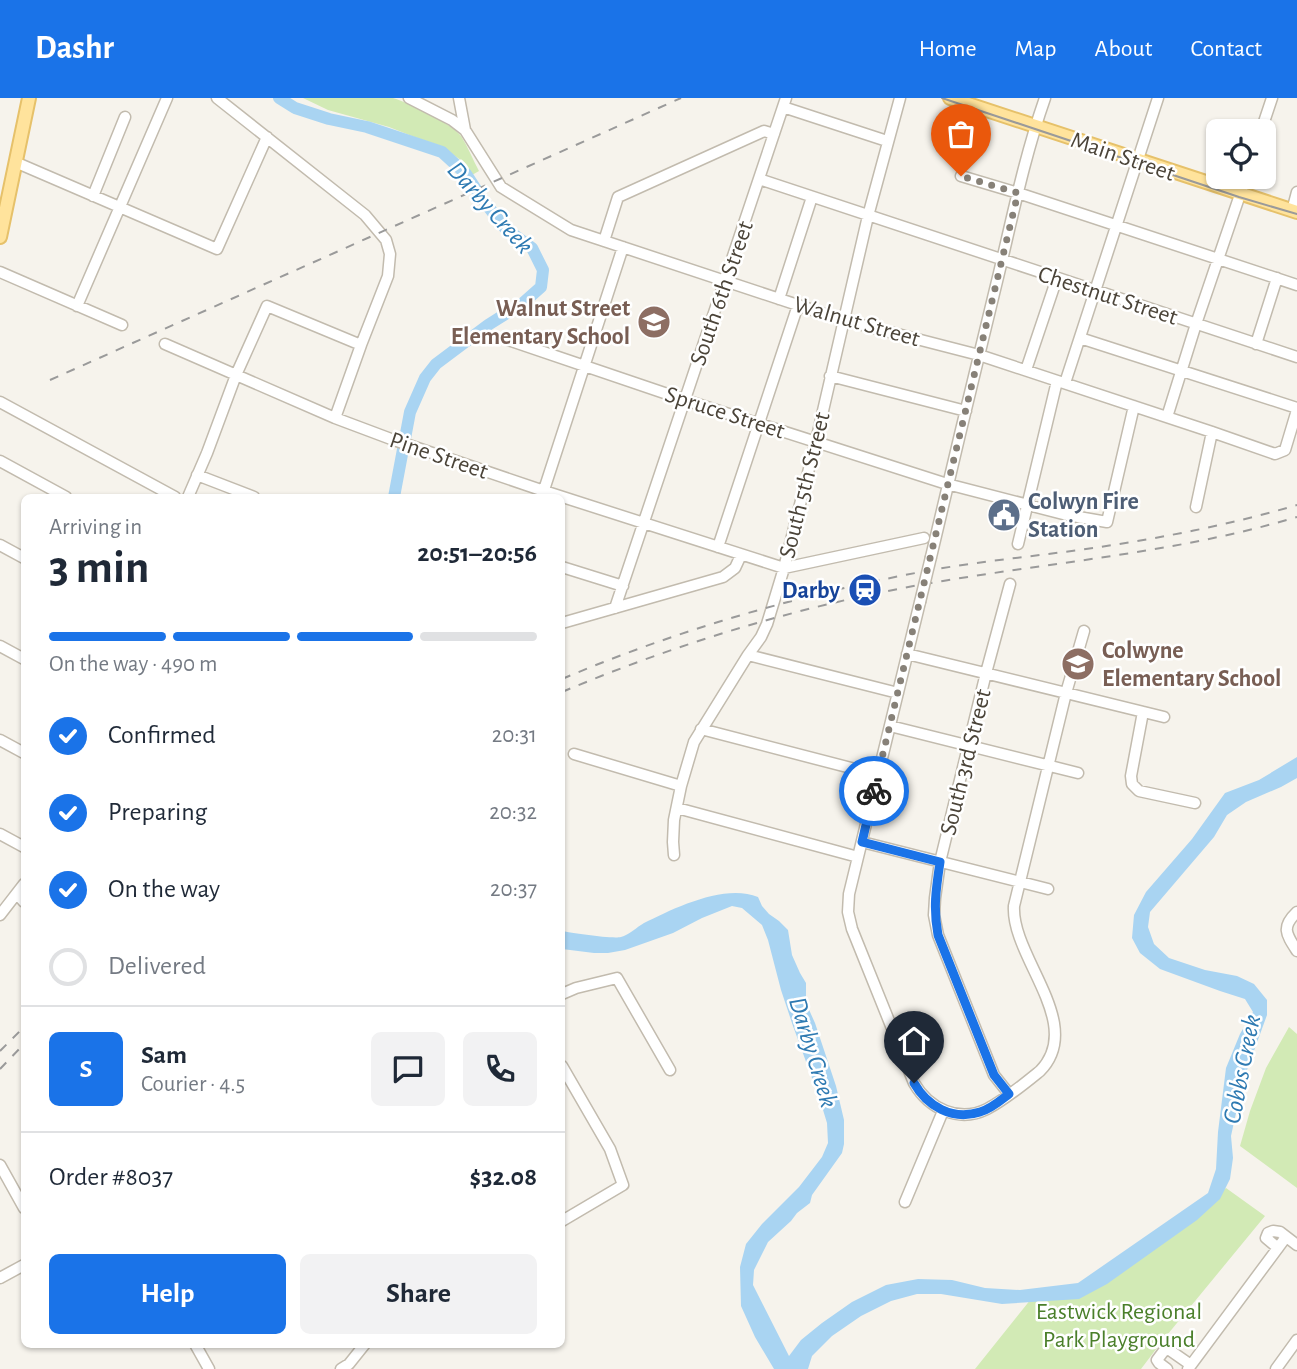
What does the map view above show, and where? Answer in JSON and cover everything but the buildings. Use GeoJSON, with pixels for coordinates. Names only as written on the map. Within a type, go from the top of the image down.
{"type":"FeatureCollection","features":[{"type":"Feature","properties":{"kind":"main road"},"geometry":{"type":"LineString","coordinates":[[0,237],[29,98]]}},
{"type":"Feature","properties":{"kind":"main road","name":"Main Street"},"geometry":{"type":"LineString","coordinates":[[950,98],[1294,212]]}},
{"type":"Feature","properties":{"kind":"street"},"geometry":{"type":"LineString","coordinates":[[77,306],[167,98]]}},
{"type":"Feature","properties":{"kind":"street"},"geometry":{"type":"LineString","coordinates":[[217,98],[365,215],[386,240],[390,254],[388,275],[335,418]]}},
{"type":"Feature","properties":{"kind":"street"},"geometry":{"type":"LineString","coordinates":[[409,98],[452,120],[465,130]]}},
{"type":"Feature","properties":{"kind":"street"},"geometry":{"type":"LineString","coordinates":[[459,98],[465,130]]}},
{"type":"Feature","properties":{"kind":"street","name":"South 5th Street"},"geometry":{"type":"LineString","coordinates":[[674,855],[673,833],[677,808],[694,741],[761,638],[784,568],[868,216],[900,98]]}},
{"type":"Feature","properties":{"kind":"street"},"geometry":{"type":"LineString","coordinates":[[1045,98],[1018,193],[848,901],[852,929],[914,1083],[932,1105],[943,1111],[961,1114],[989,1108],[1040,1071],[1049,1059],[1055,1039],[1053,1016],[1016,923],[1014,906],[1066,693],[1084,631]]}},
{"type":"Feature","properties":{"kind":"street"},"geometry":{"type":"LineString","coordinates":[[1018,544],[1061,382],[1080,338],[1158,98]]}},
{"type":"Feature","properties":{"kind":"street"},"geometry":{"type":"LineString","coordinates":[[1265,119],[1272,98]]}},
{"type":"Feature","properties":{"kind":"street"},"geometry":{"type":"LineString","coordinates":[[785,102],[887,141]]}},
{"type":"Feature","properties":{"kind":"street","name":"South 6th Street"},"geometry":{"type":"LineString","coordinates":[[615,608],[785,102]]}},
{"type":"Feature","properties":{"kind":"street"},"geometry":{"type":"LineString","coordinates":[[93,196],[125,117]]}},
{"type":"Feature","properties":{"kind":"street","name":"Walnut Street"},"geometry":{"type":"LineString","coordinates":[[465,130],[500,187],[571,230],[843,320],[979,355],[1275,454],[1285,450],[1297,409]]}},
{"type":"Feature","properties":{"kind":"street"},"geometry":{"type":"LineString","coordinates":[[604,241],[618,197],[764,131],[774,134]]}},
{"type":"Feature","properties":{"kind":"street"},"geometry":{"type":"LineString","coordinates":[[15,162],[217,249],[267,137]]}},
{"type":"Feature","properties":{"kind":"street"},"geometry":{"type":"LineString","coordinates":[[961,176],[1297,285]]}},
{"type":"Feature","properties":{"kind":"street","name":"Chestnut Street"},"geometry":{"type":"LineString","coordinates":[[759,179],[1297,357]]}},
{"type":"Feature","properties":{"kind":"street"},"geometry":{"type":"LineString","coordinates":[[1167,417],[1242,189]]}},
{"type":"Feature","properties":{"kind":"street"},"geometry":{"type":"LineString","coordinates":[[1294,212],[1297,192]]}},
{"type":"Feature","properties":{"kind":"street"},"geometry":{"type":"LineString","coordinates":[[779,299],[812,197]]}},
{"type":"Feature","properties":{"kind":"street"},"geometry":{"type":"LineString","coordinates":[[543,494],[623,247]]}},
{"type":"Feature","properties":{"kind":"street"},"geometry":{"type":"LineString","coordinates":[[0,272],[122,325]]}},
{"type":"Feature","properties":{"kind":"street"},"geometry":{"type":"LineString","coordinates":[[1026,370],[1057,278]]}},
{"type":"Feature","properties":{"kind":"street"},"geometry":{"type":"LineString","coordinates":[[1256,344],[1277,278]]}},
{"type":"Feature","properties":{"kind":"street"},"geometry":{"type":"LineString","coordinates":[[718,547],[797,305]]}},
{"type":"Feature","properties":{"kind":"street"},"geometry":{"type":"LineString","coordinates":[[189,494],[236,375],[267,306],[361,345]]}},
{"type":"Feature","properties":{"kind":"street"},"geometry":{"type":"LineString","coordinates":[[1080,338],[1297,409]]}},
{"type":"Feature","properties":{"kind":"street","name":"Spruce Street"},"geometry":{"type":"LineString","coordinates":[[508,340],[947,484],[1067,515],[1107,522],[1134,406]]}},
{"type":"Feature","properties":{"kind":"street","name":"Pine Street"},"geometry":{"type":"LineString","coordinates":[[164,344],[335,418],[543,494]]}},
{"type":"Feature","properties":{"kind":"street"},"geometry":{"type":"LineString","coordinates":[[830,376],[966,411]]}},
{"type":"Feature","properties":{"kind":"street"},"geometry":{"type":"LineString","coordinates":[[0,402],[169,494]]}},
{"type":"Feature","properties":{"kind":"street"},"geometry":{"type":"LineString","coordinates":[[1196,506],[1212,432]]}},
{"type":"Feature","properties":{"kind":"street"},"geometry":{"type":"LineString","coordinates":[[0,461],[60,494]]}},
{"type":"Feature","properties":{"kind":"street"},"geometry":{"type":"LineString","coordinates":[[197,475],[246,494]]}},
{"type":"Feature","properties":{"kind":"street","name":"Pine Street"},"geometry":{"type":"LineString","coordinates":[[565,500],[645,522],[784,568],[924,538]]}},
{"type":"Feature","properties":{"kind":"street"},"geometry":{"type":"LineString","coordinates":[[0,545],[21,556]]}},
{"type":"Feature","properties":{"kind":"street"},"geometry":{"type":"LineString","coordinates":[[565,622],[726,576],[735,568],[741,555]]}},
{"type":"Feature","properties":{"kind":"street"},"geometry":{"type":"LineString","coordinates":[[565,568],[623,586]]}},
{"type":"Feature","properties":{"kind":"street","name":"South 3rd Street"},"geometry":{"type":"LineString","coordinates":[[1009,1094],[994,1075],[938,935],[934,915],[940,862],[1010,584]]}},
{"type":"Feature","properties":{"kind":"street"},"geometry":{"type":"LineString","coordinates":[[0,646],[21,657]]}},
{"type":"Feature","properties":{"kind":"street"},"geometry":{"type":"LineString","coordinates":[[907,654],[1164,717]]}},
{"type":"Feature","properties":{"kind":"street"},"geometry":{"type":"LineString","coordinates":[[748,655],[898,693]]}},
{"type":"Feature","properties":{"kind":"street"},"geometry":{"type":"LineString","coordinates":[[1143,712],[1130,776],[1132,784],[1139,791],[1195,803]]}},
{"type":"Feature","properties":{"kind":"street"},"geometry":{"type":"LineString","coordinates":[[890,726],[1078,774]]}},
{"type":"Feature","properties":{"kind":"street"},"geometry":{"type":"LineString","coordinates":[[701,729],[878,775]]}},
{"type":"Feature","properties":{"kind":"street"},"geometry":{"type":"LineString","coordinates":[[0,740],[21,751]]}},
{"type":"Feature","properties":{"kind":"street"},"geometry":{"type":"LineString","coordinates":[[573,754],[681,786]]}},
{"type":"Feature","properties":{"kind":"street"},"geometry":{"type":"LineString","coordinates":[[677,808],[858,857]]}},
{"type":"Feature","properties":{"kind":"street"},"geometry":{"type":"LineString","coordinates":[[0,834],[21,845]]}},
{"type":"Feature","properties":{"kind":"street"},"geometry":{"type":"LineString","coordinates":[[862,842],[1048,889]]}},
{"type":"Feature","properties":{"kind":"street"},"geometry":{"type":"LineString","coordinates":[[0,915],[21,898]]}},
{"type":"Feature","properties":{"kind":"street"},"geometry":{"type":"LineString","coordinates":[[1297,912],[1287,924],[1286,931],[1297,951]]}},
{"type":"Feature","properties":{"kind":"street"},"geometry":{"type":"LineString","coordinates":[[565,993],[617,978],[670,1070]]}},
{"type":"Feature","properties":{"kind":"street"},"geometry":{"type":"LineString","coordinates":[[565,1071],[610,1149],[623,1185],[565,1219]]}},
{"type":"Feature","properties":{"kind":"street"},"geometry":{"type":"LineString","coordinates":[[905,1202],[943,1111]]}},
{"type":"Feature","properties":{"kind":"street"},"geometry":{"type":"LineString","coordinates":[[0,1166],[21,1203]]}},
{"type":"Feature","properties":{"kind":"street"},"geometry":{"type":"LineString","coordinates":[[1278,1248],[1266,1238],[1268,1233],[1276,1231],[1297,1245]]}},
{"type":"Feature","properties":{"kind":"street"},"geometry":{"type":"LineString","coordinates":[[1167,1369],[1157,1360],[1167,1349],[1189,1367],[1286,1237]]}},
{"type":"Feature","properties":{"kind":"street"},"geometry":{"type":"LineString","coordinates":[[0,1278],[21,1267]]}},
{"type":"Feature","properties":{"kind":"street"},"geometry":{"type":"LineString","coordinates":[[1276,1369],[1297,1340]]}},
{"type":"Feature","properties":{"kind":"street"},"geometry":{"type":"LineString","coordinates":[[197,1348],[209,1369]]}},
{"type":"Feature","properties":{"kind":"street"},"geometry":{"type":"LineString","coordinates":[[341,1369],[349,1364],[362,1348]]}},
{"type":"Feature","properties":{"kind":"green space"},"geometry":{"type":"Polygon","coordinates":[[[303,98],[393,98],[429,114],[456,131],[464,140],[479,171],[472,175],[465,163],[445,149],[389,127],[328,110],[303,98]]]}},
{"type":"Feature","properties":{"kind":"green space"},"geometry":{"type":"Polygon","coordinates":[[[1289,1027],[1297,1034],[1297,1188],[1240,1146],[1266,1068],[1289,1027]]]}},
{"type":"Feature","properties":{"kind":"green space","name":"Eastwick Regional Park Playground"},"geometry":{"type":"Polygon","coordinates":[[[1226,1188],[1265,1216],[1141,1369],[975,1369],[1031,1299],[1088,1293],[1226,1188]]]}},
{"type":"Feature","properties":{"kind":"water","name":"Cobbs Creek"},"geometry":{"type":"Polygon","coordinates":[[[1297,757],[1297,778],[1246,802],[1227,815],[1214,837],[1150,912],[1148,927],[1154,944],[1169,958],[1205,970],[1237,976],[1254,984],[1267,1000],[1267,1015],[1243,1081],[1231,1136],[1233,1158],[1230,1179],[1220,1199],[1197,1220],[1107,1284],[1079,1299],[1002,1304],[941,1294],[917,1294],[891,1301],[861,1316],[832,1336],[812,1356],[808,1369],[774,1369],[741,1306],[740,1267],[746,1244],[799,1187],[822,1157],[828,1143],[827,1123],[781,990],[762,925],[742,908],[732,906],[673,933],[625,950],[608,953],[565,949],[565,931],[621,937],[685,904],[730,893],[745,893],[758,897],[769,914],[788,930],[792,955],[806,983],[806,1003],[836,1086],[844,1120],[842,1153],[812,1195],[810,1203],[768,1242],[754,1270],[753,1285],[789,1356],[801,1340],[822,1323],[852,1302],[886,1285],[918,1279],[952,1280],[985,1288],[1020,1290],[1078,1283],[1208,1193],[1216,1169],[1226,1068],[1240,1034],[1253,1012],[1245,999],[1160,969],[1140,953],[1132,938],[1134,915],[1146,892],[1192,839],[1225,793],[1259,780],[1297,757]]]}},
{"type":"Feature","properties":{"kind":"waterway","name":"Darby Creek"},"geometry":{"type":"LineString","coordinates":[[279,98],[295,108],[367,127],[442,152],[466,174],[505,228],[532,248],[543,270],[541,287],[523,303],[436,364],[425,378],[410,412],[395,494]]}},
{"type":"Feature","properties":{"kind":"tram line"},"geometry":{"type":"LineString","coordinates":[[942,98],[1297,214]]}},
{"type":"Feature","properties":{"kind":"railway"},"geometry":{"type":"LineString","coordinates":[[50,380],[681,98]]}},
{"type":"Feature","properties":{"kind":"railway"},"geometry":{"type":"LineString","coordinates":[[565,678],[700,628],[794,600],[937,569],[1150,539],[1297,505]]}},
{"type":"Feature","properties":{"kind":"railway"},"geometry":{"type":"LineString","coordinates":[[565,691],[701,640],[846,600],[943,581],[1209,539],[1297,517]]}},
{"type":"Feature","properties":{"kind":"railway"},"geometry":{"type":"LineString","coordinates":[[0,1051],[21,1030]]}},
{"type":"Feature","properties":{"kind":"railway"},"geometry":{"type":"LineString","coordinates":[[0,1069],[21,1047]]}},
{"type":"Feature","properties":{"kind":"way so far"},"geometry":{"type":"LineString","coordinates":[[874,791],[1018,193],[961,176]]}},
{"type":"Feature","properties":{"kind":"place","name":"Walnut Street Elementary School"},"geometry":{"type":"Point","coordinates":[654,322]}},
{"type":"Feature","properties":{"kind":"place","name":"Colwyn Fire Station"},"geometry":{"type":"Point","coordinates":[1004,515]}},
{"type":"Feature","properties":{"kind":"place","name":"Darby"},"geometry":{"type":"Point","coordinates":[865,590]}},
{"type":"Feature","properties":{"kind":"place","name":"Colwyne Elementary School"},"geometry":{"type":"Point","coordinates":[1078,664]}},
{"type":"Feature","properties":{"kind":"route"},"geometry":{"type":"LineString","coordinates":[[874,791],[862,842],[940,862],[934,915],[938,935],[994,1075],[1009,1094],[979,1112],[951,1113],[932,1105],[914,1083]]}}]}
